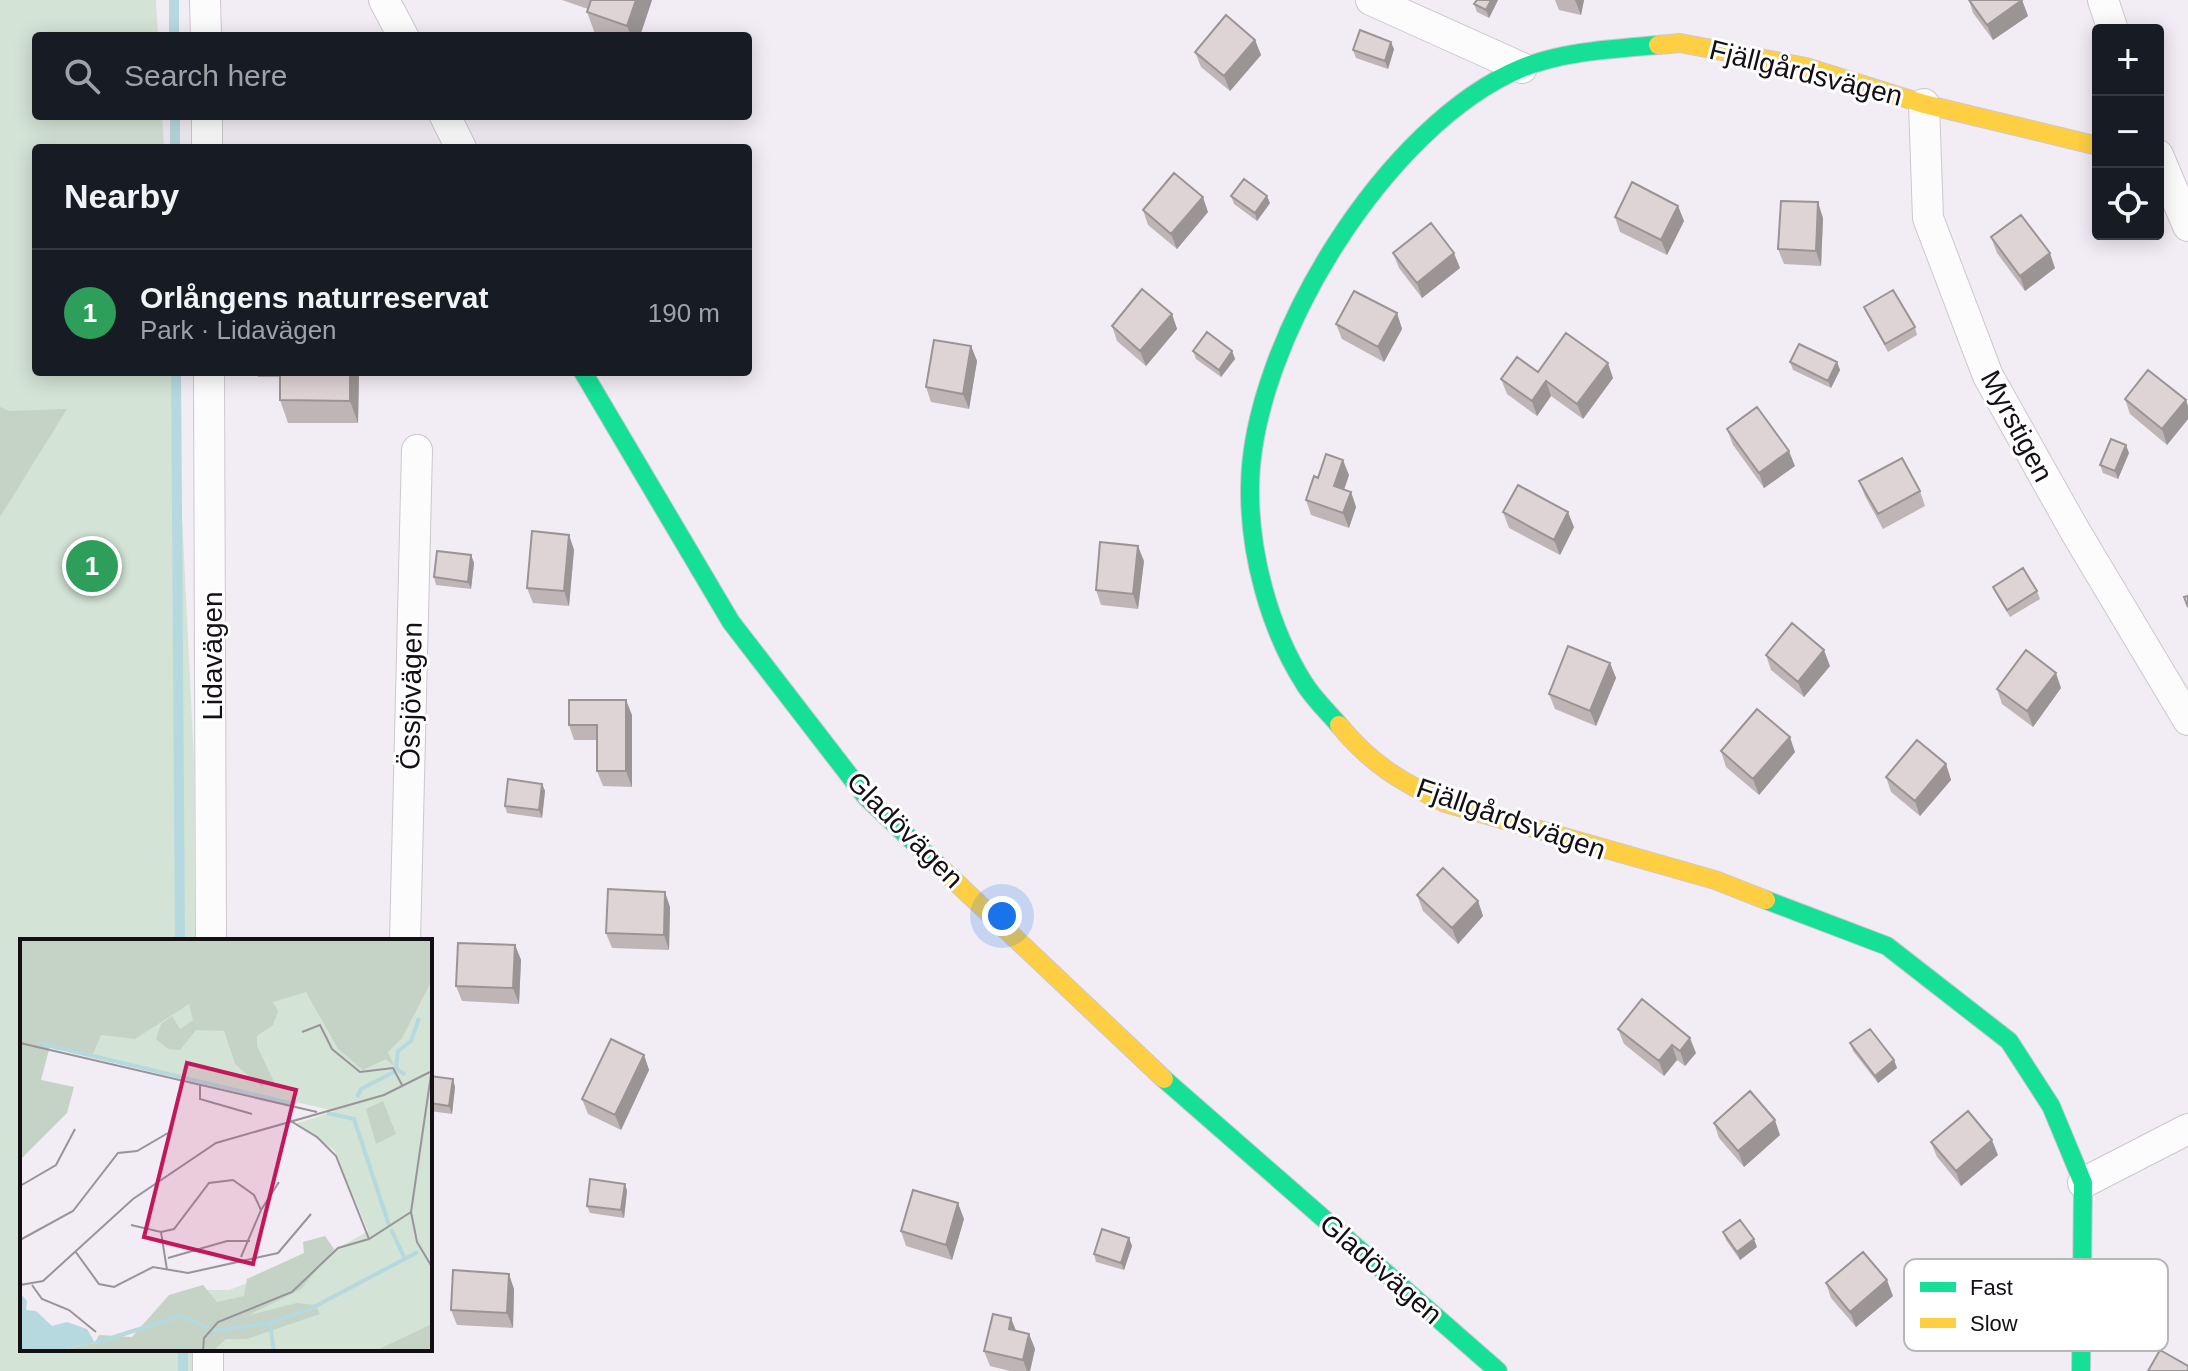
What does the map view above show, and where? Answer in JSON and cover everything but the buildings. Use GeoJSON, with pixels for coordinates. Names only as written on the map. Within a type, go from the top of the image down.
{"type":"FeatureCollection","features":[{"type":"Feature","properties":{"kind":"street"},"geometry":{"type":"LineString","coordinates":[[205,0],[206,32]]}},
{"type":"Feature","properties":{"kind":"street"},"geometry":{"type":"LineString","coordinates":[[385,0],[401,32]]}},
{"type":"Feature","properties":{"kind":"street"},"geometry":{"type":"LineString","coordinates":[[1371,0],[1522,68]]}},
{"type":"Feature","properties":{"kind":"street"},"geometry":{"type":"LineString","coordinates":[[2103,0],[2111,24]]}},
{"type":"Feature","properties":{"kind":"street","name":"Fjällgårdsvägen"},"geometry":{"type":"LineString","coordinates":[[2082,1259],[2083,1183],[2051,1106],[2009,1041],[1887,946],[1715,880],[1445,803],[1404,783],[1365,757],[1304,683],[1258,567],[1250,486],[1261,412],[1304,295],[1370,193],[1425,133],[1466,98],[1522,68],[1581,52],[1680,43],[1806,67],[1924,104],[2092,145]]}},
{"type":"Feature","properties":{"kind":"street","name":"Myrstigen"},"geometry":{"type":"LineString","coordinates":[[1924,104],[1928,218],[1988,376],[2075,531],[2188,720]]}},
{"type":"Feature","properties":{"kind":"street"},"geometry":{"type":"LineString","coordinates":[[207,120],[207,144]]}},
{"type":"Feature","properties":{"kind":"street"},"geometry":{"type":"LineString","coordinates":[[447,120],[459,144]]}},
{"type":"Feature","properties":{"kind":"street"},"geometry":{"type":"LineString","coordinates":[[2163,168],[2188,226]]}},
{"type":"Feature","properties":{"kind":"street","name":"Lidavägen"},"geometry":{"type":"LineString","coordinates":[[209,376],[211,939]]}},
{"type":"Feature","properties":{"kind":"street","name":"Gladövägen"},"geometry":{"type":"LineString","coordinates":[[585,376],[731,622],[866,797],[1169,1084],[1498,1371]]}},
{"type":"Feature","properties":{"kind":"street","name":"Össjövägen"},"geometry":{"type":"LineString","coordinates":[[405,939],[417,450]]}},
{"type":"Feature","properties":{"kind":"street"},"geometry":{"type":"LineString","coordinates":[[2083,1183],[2179,1137],[2188,1129]]}},
{"type":"Feature","properties":{"kind":"street","name":"Fjällgårdsvägen"},"geometry":{"type":"LineString","coordinates":[[2081,1351],[2081,1371]]}},
{"type":"Feature","properties":{"kind":"green space"},"geometry":{"type":"Polygon","coordinates":[[[0,0],[156,0],[158,32],[32,32],[32,120],[162,120],[164,144],[32,144],[32,376],[175,376],[194,761],[195,939],[20,939],[20,1351],[196,1351],[196,1371],[0,1371],[0,0]]]}},
{"type":"Feature","properties":{"kind":"green space"},"geometry":{"type":"Polygon","coordinates":[[[0,407],[9,411],[67,409],[0,517],[0,407]]]}},
{"type":"Feature","properties":{"kind":"waterway"},"geometry":{"type":"LineString","coordinates":[[174,0],[174,32]]}},
{"type":"Feature","properties":{"kind":"waterway"},"geometry":{"type":"LineString","coordinates":[[175,120],[175,144]]}},
{"type":"Feature","properties":{"kind":"waterway"},"geometry":{"type":"LineString","coordinates":[[176,376],[180,939]]}},
{"type":"Feature","properties":{"kind":"waterway"},"geometry":{"type":"LineString","coordinates":[[183,1351],[183,1371]]}},
{"type":"Feature","properties":{"kind":"traffic: fast"},"geometry":{"type":"LineString","coordinates":[[1339,725],[1308,689],[1281,638],[1264,589],[1253,537],[1250,487],[1256,430],[1274,369],[1301,306],[1336,244],[1377,187],[1423,136],[1472,96],[1538,62],[1589,52],[1658,45]]}},
{"type":"Feature","properties":{"kind":"traffic: fast"},"geometry":{"type":"LineString","coordinates":[[585,376],[731,622],[866,797],[942,869]]}},
{"type":"Feature","properties":{"kind":"traffic: fast"},"geometry":{"type":"LineString","coordinates":[[1766,900],[1887,946],[2009,1041],[2051,1106],[2083,1183],[2082,1259]]}},
{"type":"Feature","properties":{"kind":"traffic: fast"},"geometry":{"type":"LineString","coordinates":[[1164,1079],[1498,1371]]}},
{"type":"Feature","properties":{"kind":"traffic: fast"},"geometry":{"type":"LineString","coordinates":[[2081,1351],[2081,1371]]}},
{"type":"Feature","properties":{"kind":"traffic: slow"},"geometry":{"type":"LineString","coordinates":[[1658,45],[1680,43],[1806,67],[1924,104],[2092,145]]}},
{"type":"Feature","properties":{"kind":"traffic: slow"},"geometry":{"type":"LineString","coordinates":[[1339,725],[1363,751],[1387,770],[1445,803],[1715,880],[1766,900]]}},
{"type":"Feature","properties":{"kind":"traffic: slow"},"geometry":{"type":"LineString","coordinates":[[942,869],[1164,1079]]}},
{"type":"Feature","properties":{"kind":"place","name":"Orlångens naturreservat"},"geometry":{"type":"Point","coordinates":[92,566]}}]}
